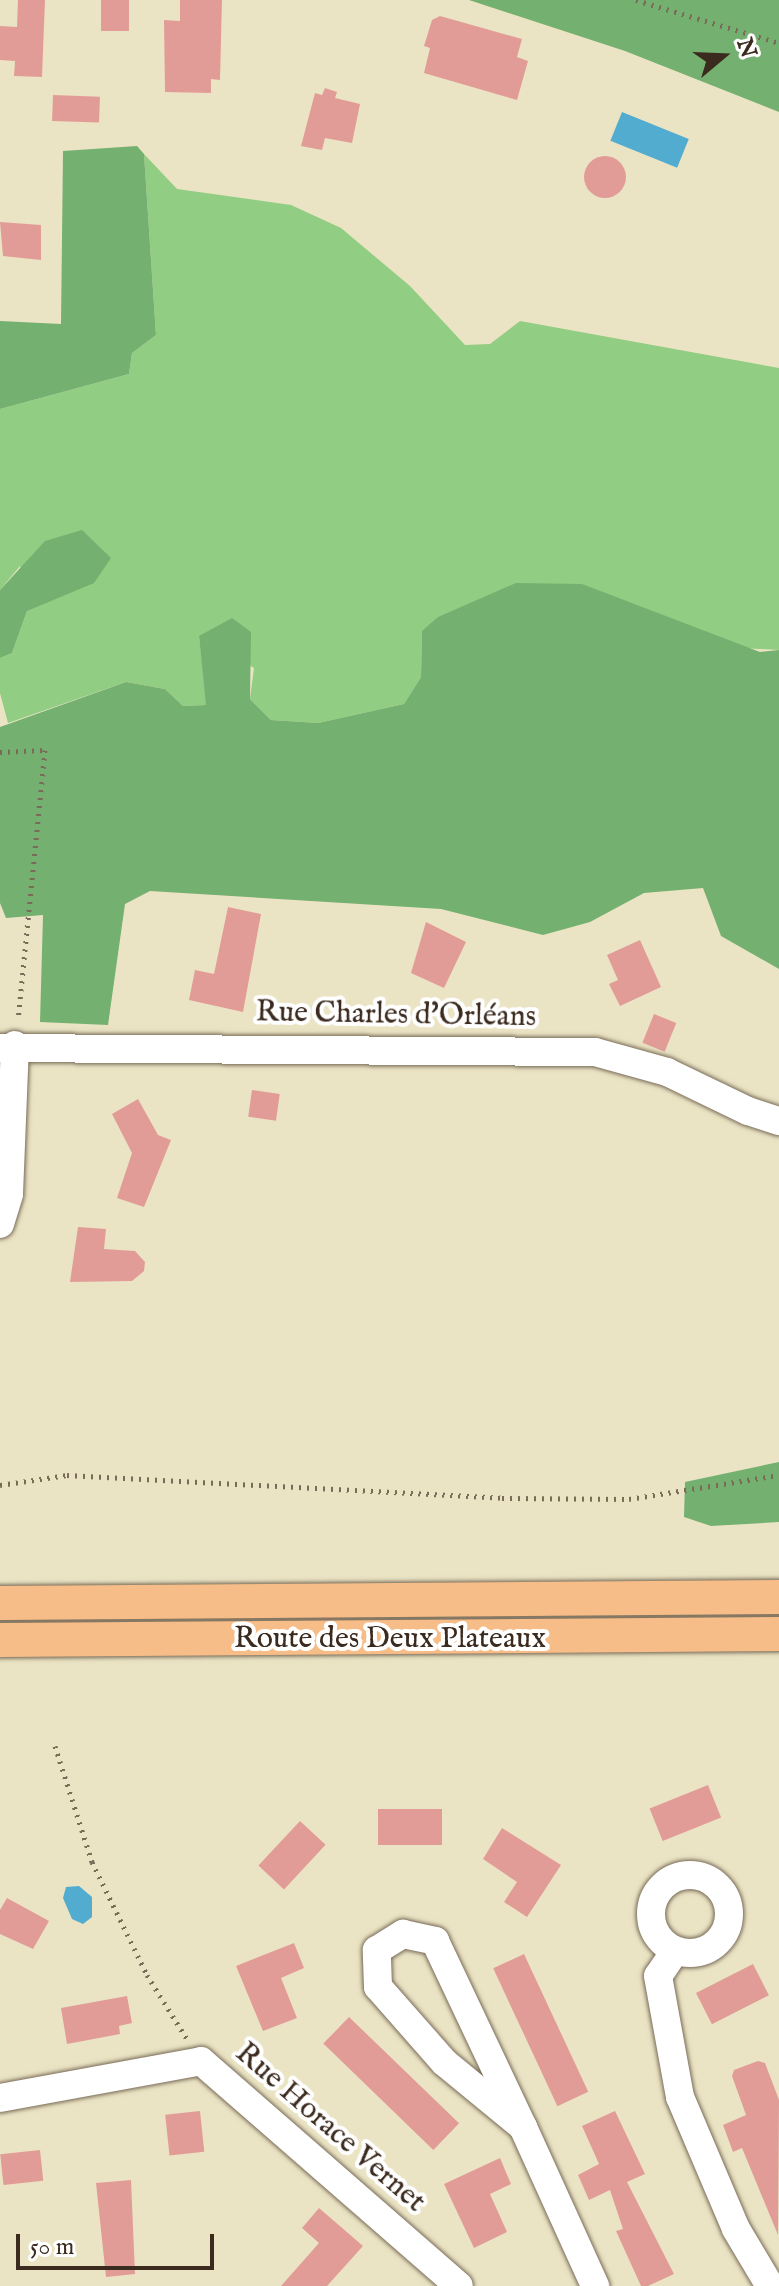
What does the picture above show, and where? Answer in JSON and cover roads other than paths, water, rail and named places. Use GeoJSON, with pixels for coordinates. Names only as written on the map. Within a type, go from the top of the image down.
{"type":"FeatureCollection","features":[{"type":"Feature","properties":{"kind":"main road","name":"Route des Deux Plateaux"},"geometry":{"type":"LineString","coordinates":[[0,1603],[779,1597]]}},
{"type":"Feature","properties":{"kind":"main road","name":"Route des Deux Plateaux"},"geometry":{"type":"LineString","coordinates":[[0,1640],[779,1634]]}},
{"type":"Feature","properties":{"kind":"street","name":"Rue Charles d'Orléans"},"geometry":{"type":"LineString","coordinates":[[8,1046],[595,1052],[667,1072],[779,1121]]}},
{"type":"Feature","properties":{"kind":"street"},"geometry":{"type":"LineString","coordinates":[[0,1224],[9,1194],[8,1046]]}},
{"type":"Feature","properties":{"kind":"street"},"geometry":{"type":"LineString","coordinates":[[523,2127],[444,2062],[378,1987],[377,1950],[403,1934],[435,1941],[523,2127],[595,2286]]}},
{"type":"Feature","properties":{"kind":"street"},"geometry":{"type":"LineString","coordinates":[[675,1951],[658,1976],[680,2097],[736,2229],[770,2286]]}},
{"type":"Feature","properties":{"kind":"street","name":"Rue Horace Vernet"},"geometry":{"type":"LineString","coordinates":[[0,2098],[201,2061],[459,2286]]}},
{"type":"Feature","properties":{"kind":"water"},"geometry":{"type":"Polygon","coordinates":[[[622,112],[689,139],[677,168],[610,141],[622,112]]]}},
{"type":"Feature","properties":{"kind":"water"},"geometry":{"type":"Polygon","coordinates":[[[79,1886],[92,1897],[92,1917],[83,1924],[72,1919],[63,1898],[66,1887],[79,1886]]]}}]}
